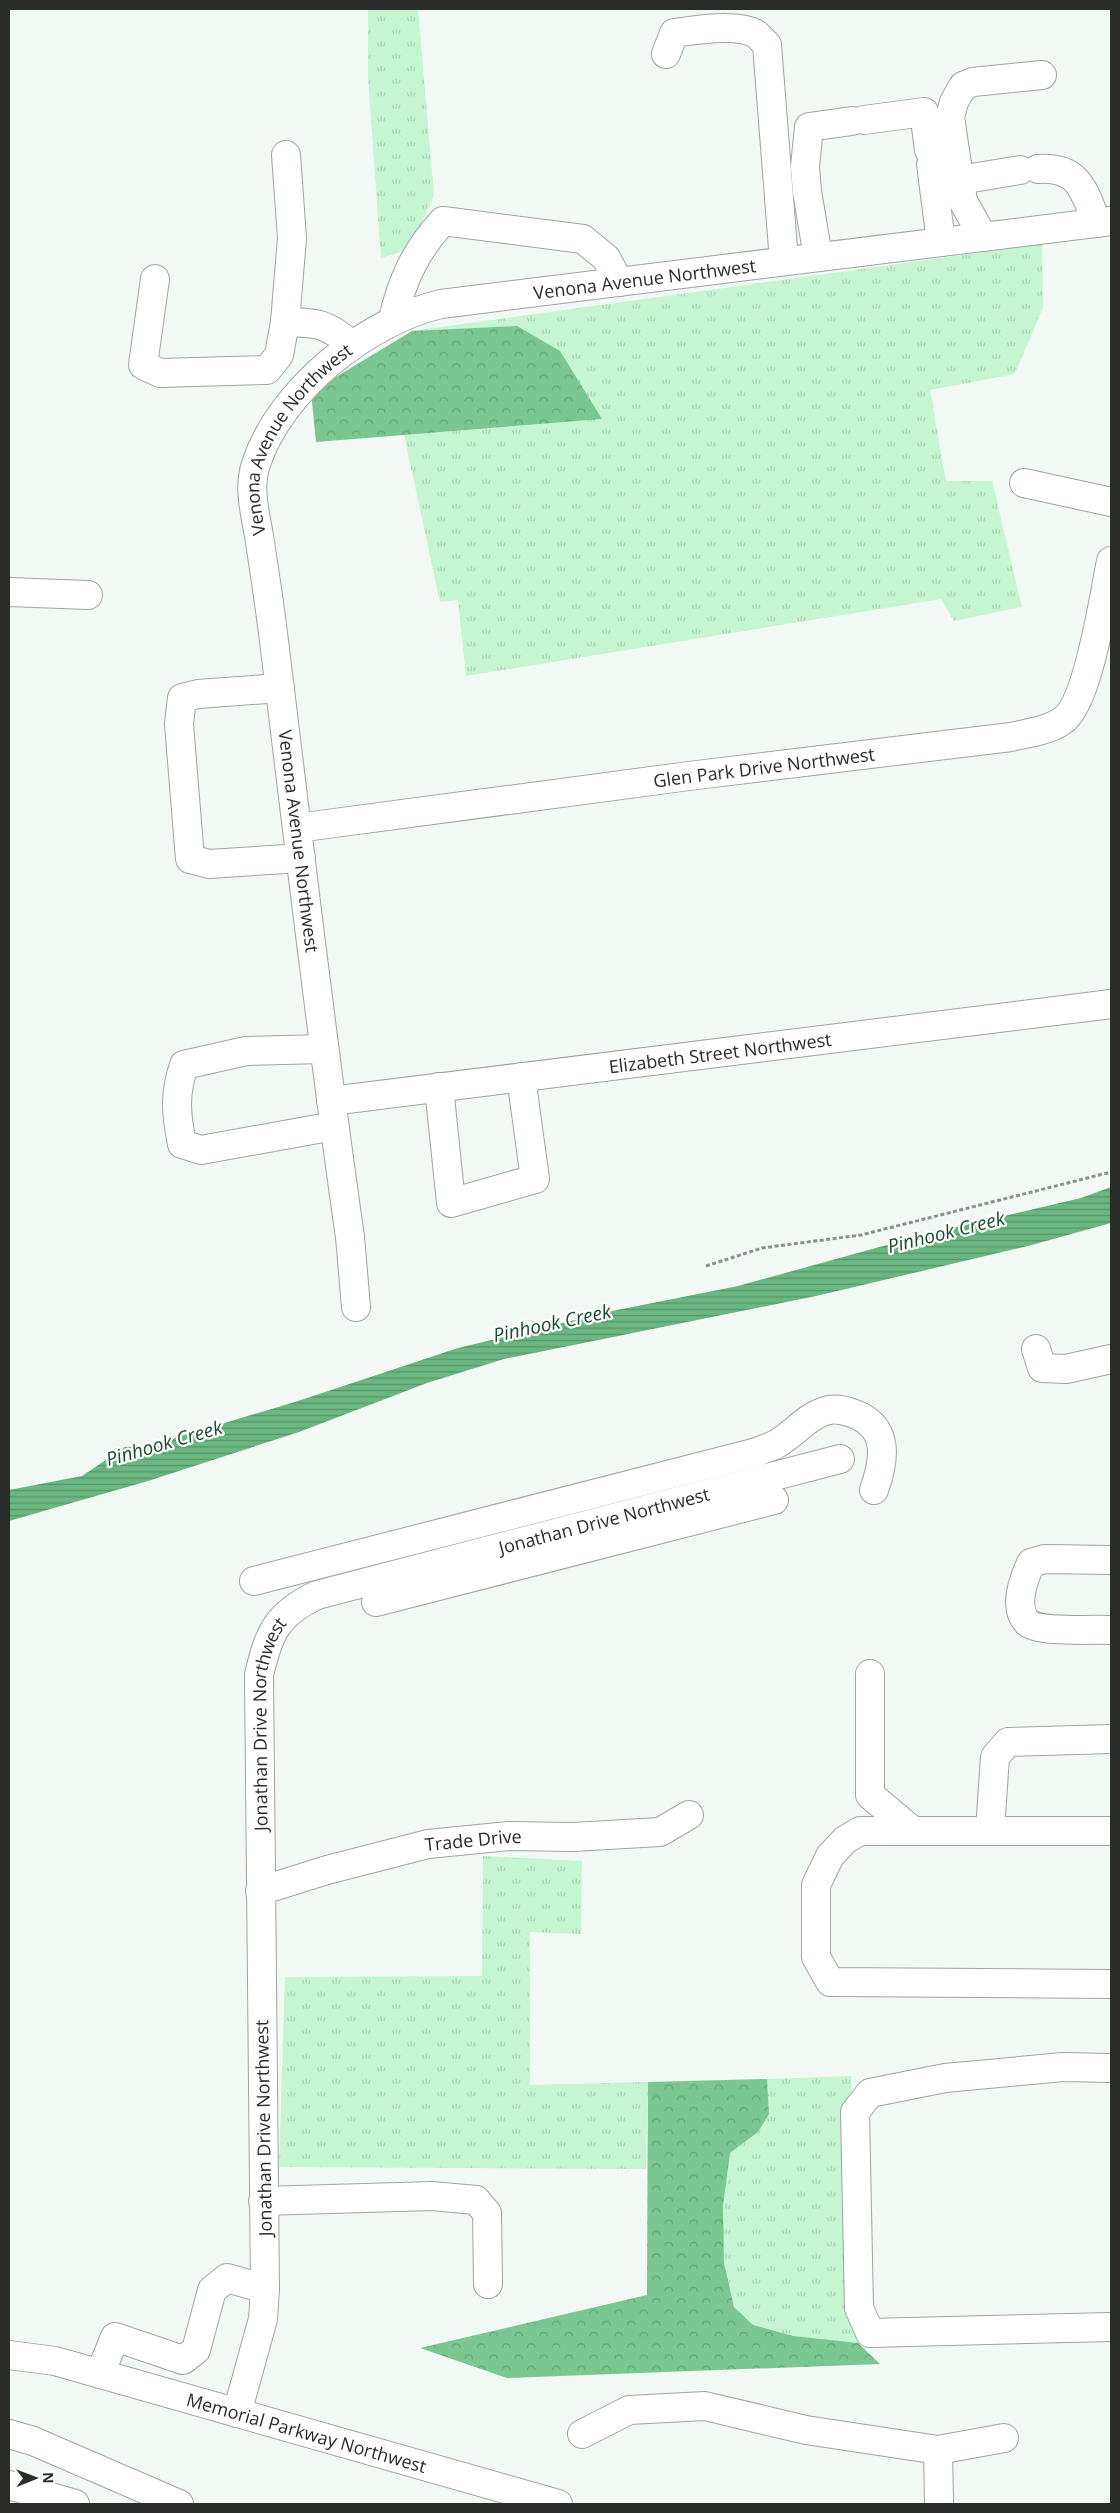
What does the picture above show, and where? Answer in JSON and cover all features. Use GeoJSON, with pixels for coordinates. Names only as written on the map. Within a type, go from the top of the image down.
{"type":"FeatureCollection","features":[{"type":"Feature","properties":{"kind":"main road"},"geometry":{"type":"LineString","coordinates":[[666,54],[674,33],[709,28],[735,29],[755,34],[767,45],[784,261]]}},
{"type":"Feature","properties":{"kind":"main road"},"geometry":{"type":"LineString","coordinates":[[984,237],[963,201],[950,117],[954,102],[963,86],[973,82],[1042,75]]}},
{"type":"Feature","properties":{"kind":"main road"},"geometry":{"type":"LineString","coordinates":[[818,257],[806,175],[809,127],[858,120],[924,112],[941,242]]}},
{"type":"Feature","properties":{"kind":"main road"},"geometry":{"type":"LineString","coordinates":[[155,279],[143,364],[160,373],[267,370],[279,356],[285,322],[292,238],[286,155]]}},
{"type":"Feature","properties":{"kind":"main road"},"geometry":{"type":"LineString","coordinates":[[960,180],[1029,169],[1051,168],[1074,177],[1082,186],[1104,222]]}},
{"type":"Feature","properties":{"kind":"main road"},"geometry":{"type":"LineString","coordinates":[[394,319],[400,288],[424,241],[443,221],[583,239],[606,258],[619,282]]}},
{"type":"Feature","properties":{"kind":"main road","name":"Venona Avenue Northwest"},"geometry":{"type":"LineString","coordinates":[[356,1307],[350,1237],[332,1113],[280,688],[252,492],[255,466],[266,437],[282,412],[305,386],[352,345],[394,319],[418,309],[442,304],[1104,222]]}},
{"type":"Feature","properties":{"kind":"main road"},"geometry":{"type":"LineString","coordinates":[[285,322],[311,322],[333,329],[352,345]]}},
{"type":"Feature","properties":{"kind":"main road"},"geometry":{"type":"LineString","coordinates":[[1024,483],[1111,502]]}},
{"type":"Feature","properties":{"kind":"main road","name":"Glen Park Drive Northwest"},"geometry":{"type":"LineString","coordinates":[[297,828],[689,776],[1011,737],[1043,730],[1064,720],[1078,700],[1089,664],[1111,561]]}},
{"type":"Feature","properties":{"kind":"main road"},"geometry":{"type":"LineString","coordinates":[[9,592],[88,595]]}},
{"type":"Feature","properties":{"kind":"main road"},"geometry":{"type":"LineString","coordinates":[[280,688],[198,694],[182,698],[178,724],[190,859],[210,864],[301,858]]}},
{"type":"Feature","properties":{"kind":"main road","name":"Elizabeth Street Northwest"},"geometry":{"type":"LineString","coordinates":[[324,1050],[246,1051],[184,1065],[177,1086],[176,1114],[182,1144],[201,1150],[332,1113],[439,1087],[1111,1004]]}},
{"type":"Feature","properties":{"kind":"main road"},"geometry":{"type":"LineString","coordinates":[[439,1087],[451,1203],[535,1179],[520,1077]]}},
{"type":"Feature","properties":{"kind":"main road"},"geometry":{"type":"LineString","coordinates":[[1036,1349],[1042,1368],[1066,1368],[1111,1359]]}},
{"type":"Feature","properties":{"kind":"main road"},"geometry":{"type":"LineString","coordinates":[[254,1581],[740,1456],[778,1443],[803,1422],[827,1410],[842,1410],[862,1416],[875,1428],[883,1449],[880,1471],[874,1490]]}},
{"type":"Feature","properties":{"kind":"main road"},"geometry":{"type":"LineString","coordinates":[[740,1456],[758,1496]]}},
{"type":"Feature","properties":{"kind":"main road","name":"Jonathan Drive Northwest"},"geometry":{"type":"LineString","coordinates":[[238,2413],[263,2319],[265,2288],[259,1674],[269,1640],[278,1621],[295,1605],[317,1595],[391,1591],[459,1570],[576,1539],[690,1510],[758,1496],[840,1460]]}},
{"type":"Feature","properties":{"kind":"main road"},"geometry":{"type":"LineString","coordinates":[[681,1472],[690,1510]]}},
{"type":"Feature","properties":{"kind":"main road"},"geometry":{"type":"LineString","coordinates":[[622,1486],[631,1525]]}},
{"type":"Feature","properties":{"kind":"main road"},"geometry":{"type":"LineString","coordinates":[[566,1501],[576,1539]]}},
{"type":"Feature","properties":{"kind":"main road"},"geometry":{"type":"LineString","coordinates":[[506,1516],[515,1555]]}},
{"type":"Feature","properties":{"kind":"main road"},"geometry":{"type":"LineString","coordinates":[[449,1531],[459,1570]]}},
{"type":"Feature","properties":{"kind":"main road"},"geometry":{"type":"LineString","coordinates":[[388,1546],[391,1591]]}},
{"type":"Feature","properties":{"kind":"main road"},"geometry":{"type":"LineString","coordinates":[[1111,1560],[1046,1559],[1031,1563],[1022,1582],[1022,1612],[1028,1623],[1039,1628],[1111,1630]]}},
{"type":"Feature","properties":{"kind":"main road"},"geometry":{"type":"LineString","coordinates":[[870,1674],[870,1795],[913,1831]]}},
{"type":"Feature","properties":{"kind":"main road"},"geometry":{"type":"LineString","coordinates":[[990,1830],[995,1757],[1008,1742],[1111,1739]]}},
{"type":"Feature","properties":{"kind":"main road","name":"Trade Drive"},"geometry":{"type":"LineString","coordinates":[[260,1891],[327,1870],[428,1844],[509,1836],[573,1837],[660,1832],[689,1815]]}},
{"type":"Feature","properties":{"kind":"main road"},"geometry":{"type":"LineString","coordinates":[[1111,1831],[860,1832],[845,1840],[830,1856],[816,1885],[816,1957],[830,1982],[1111,1984]]}},
{"type":"Feature","properties":{"kind":"main road"},"geometry":{"type":"LineString","coordinates":[[1111,2068],[1063,2067],[945,2078],[870,2093],[855,2112],[859,2308],[870,2333],[1111,2327]]}},
{"type":"Feature","properties":{"kind":"main road"},"geometry":{"type":"LineString","coordinates":[[263,2201],[432,2196],[476,2200],[487,2213],[488,2284]]}},
{"type":"Feature","properties":{"kind":"main road"},"geometry":{"type":"LineString","coordinates":[[100,2374],[115,2337],[183,2360],[196,2350],[212,2290],[227,2278],[265,2288]]}},
{"type":"Feature","properties":{"kind":"main road","name":"Memorial Parkway Northwest"},"geometry":{"type":"LineString","coordinates":[[9,2347],[558,2504]]}},
{"type":"Feature","properties":{"kind":"main road","name":"Memorial Parkway Northwest"},"geometry":{"type":"LineString","coordinates":[[9,2355],[55,2361]]}},
{"type":"Feature","properties":{"kind":"main road"},"geometry":{"type":"LineString","coordinates":[[582,2434],[629,2410],[705,2406],[806,2430],[938,2450],[1004,2438]]}},
{"type":"Feature","properties":{"kind":"main road"},"geometry":{"type":"LineString","coordinates":[[9,2434],[33,2441],[179,2504]]}},
{"type":"Feature","properties":{"kind":"main road"},"geometry":{"type":"LineString","coordinates":[[938,2450],[939,2504]]}},
{"type":"Feature","properties":{"kind":"main road"},"geometry":{"type":"LineString","coordinates":[[9,2485],[75,2504]]}},
{"type":"Feature","properties":{"kind":"path"},"geometry":{"type":"LineString","coordinates":[[706,1266],[762,1248],[861,1235],[1111,1172]]}},
{"type":"Feature","properties":{"kind":"green space"},"geometry":{"type":"Polygon","coordinates":[[[368,9],[418,9],[434,196],[409,249],[381,258],[368,77],[368,9]]]}},
{"type":"Feature","properties":{"kind":"green space"},"geometry":{"type":"Polygon","coordinates":[[[1042,244],[1043,307],[1015,374],[930,390],[946,481],[992,481],[1022,607],[954,621],[941,599],[466,676],[458,600],[440,602],[404,435],[601,419],[517,326],[412,331],[1042,244]]]}},
{"type":"Feature","properties":{"kind":"green space"},"geometry":{"type":"Polygon","coordinates":[[[517,326],[560,351],[602,419],[316,442],[311,392],[412,331],[517,326]]]}},
{"type":"Feature","properties":{"kind":"green space"},"geometry":{"type":"Polygon","coordinates":[[[483,1856],[582,1861],[581,1934],[530,1932],[530,2085],[648,2082],[646,2169],[279,2167],[285,1977],[482,1976],[483,1856]]]}},
{"type":"Feature","properties":{"kind":"green space"},"geometry":{"type":"Polygon","coordinates":[[[851,2076],[858,2343],[804,2338],[763,2329],[753,2325],[739,2313],[730,2294],[725,2271],[723,2219],[730,2153],[758,2132],[769,2114],[767,2079],[851,2076]]]}},
{"type":"Feature","properties":{"kind":"green space"},"geometry":{"type":"Polygon","coordinates":[[[767,2079],[769,2114],[758,2132],[730,2153],[723,2207],[724,2263],[734,2307],[753,2325],[793,2336],[858,2343],[880,2364],[507,2378],[420,2348],[647,2295],[648,2082],[767,2079]]]}},
{"type":"Feature","properties":{"kind":"water","name":"Pinhook Creek"},"geometry":{"type":"Polygon","coordinates":[[[1111,1187],[1111,1223],[1028,1246],[816,1296],[504,1359],[427,1383],[299,1432],[148,1481],[9,1521],[9,1490],[82,1476],[125,1447],[148,1446],[298,1401],[458,1348],[617,1310],[738,1286],[923,1235],[1081,1198],[1111,1187]]]}}]}
